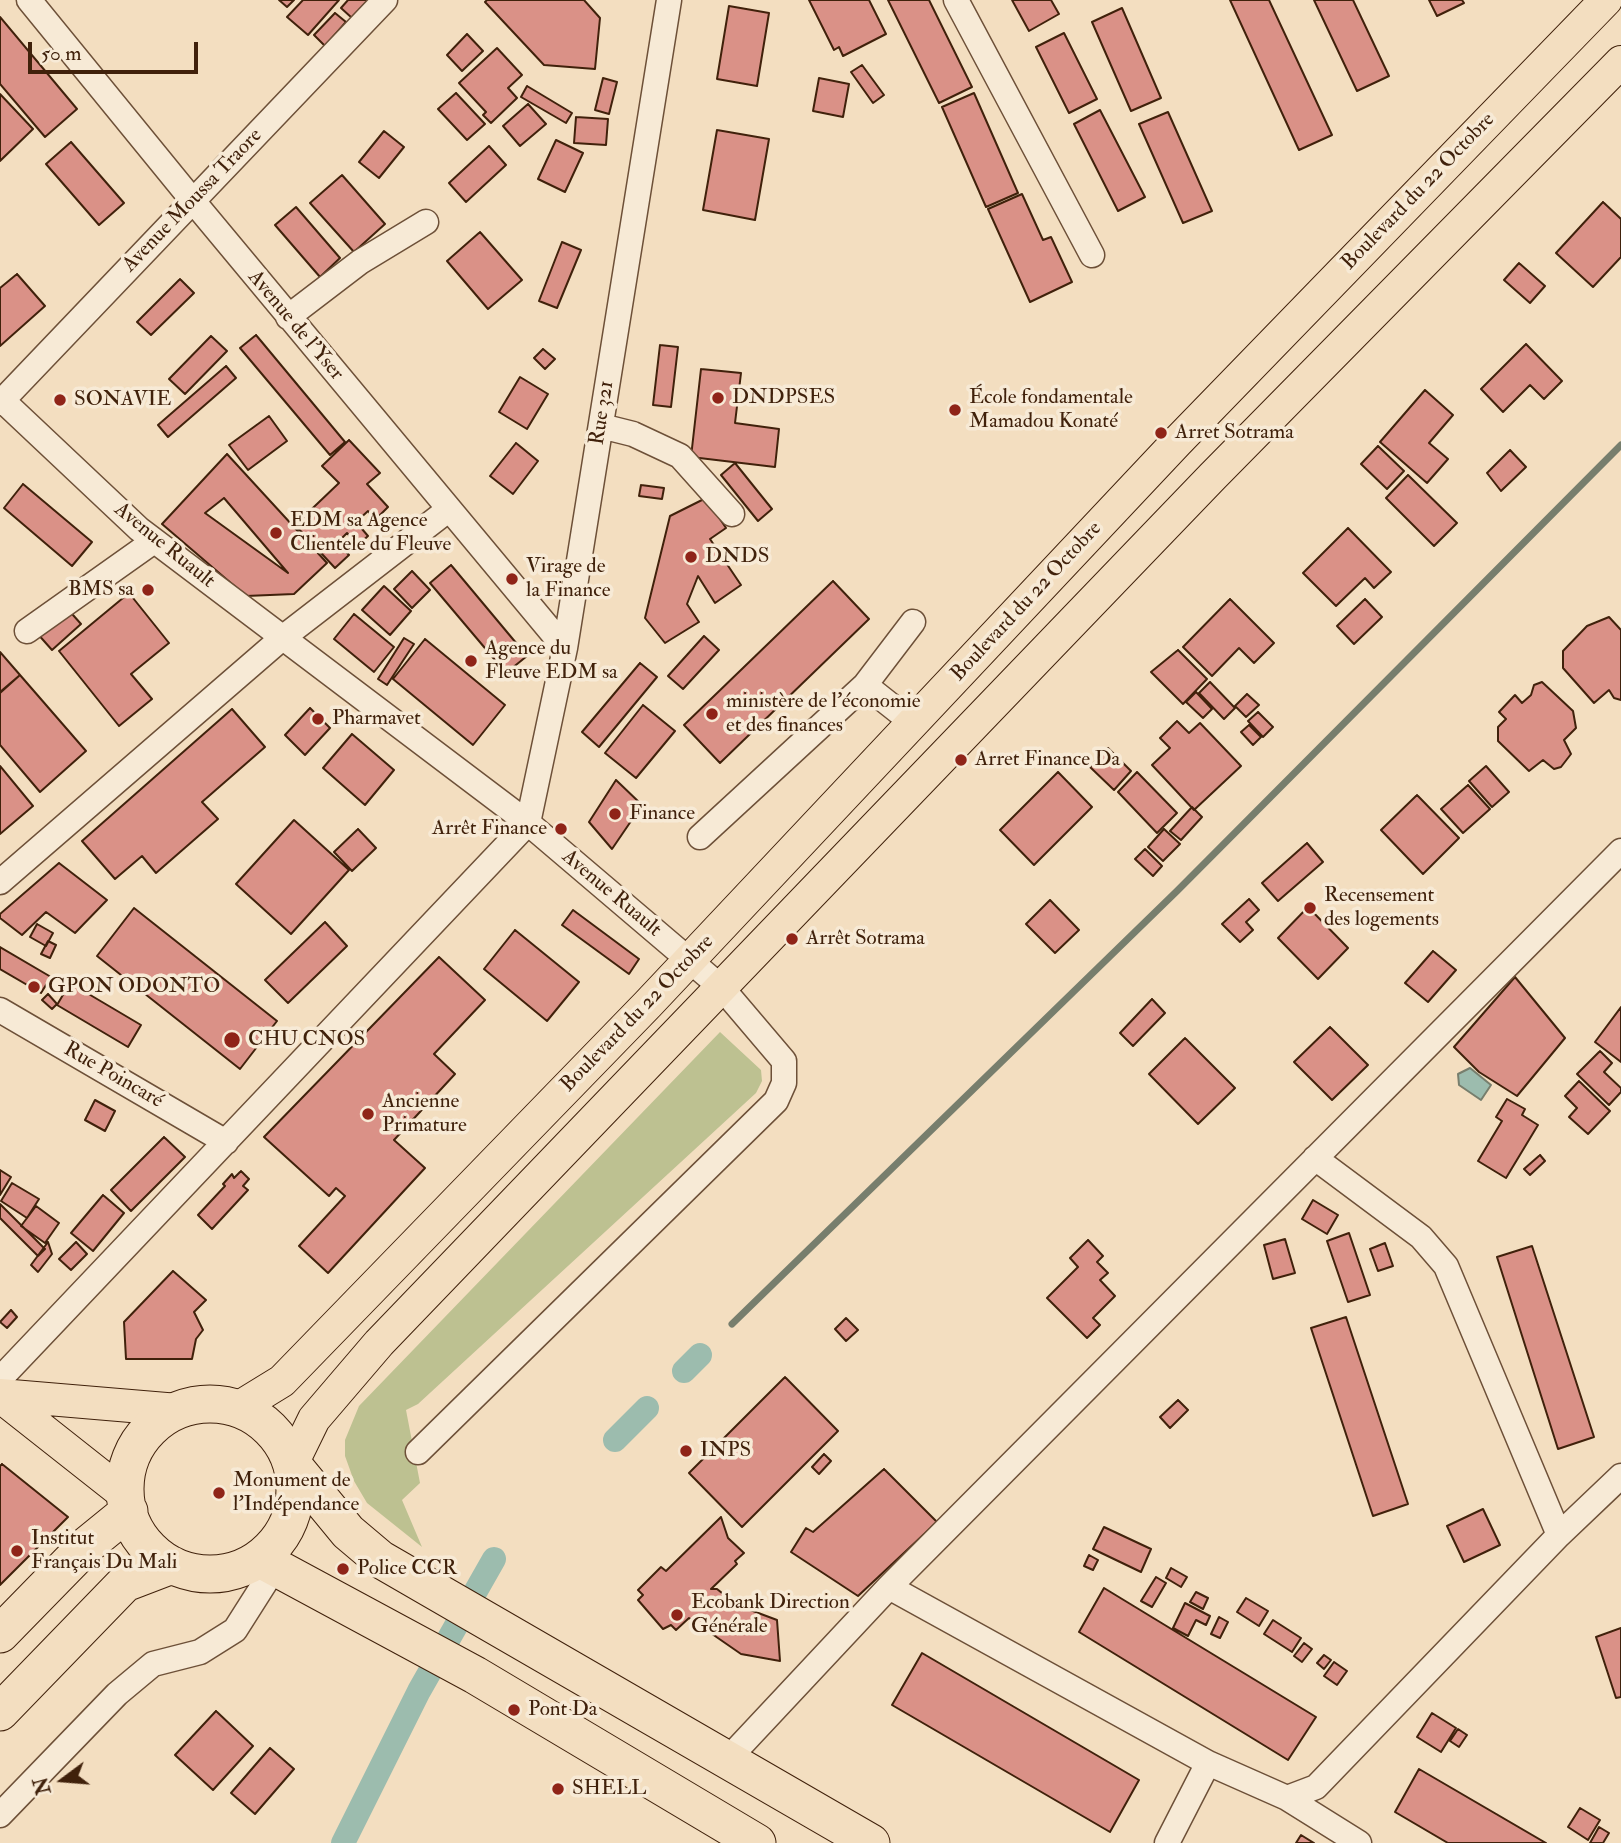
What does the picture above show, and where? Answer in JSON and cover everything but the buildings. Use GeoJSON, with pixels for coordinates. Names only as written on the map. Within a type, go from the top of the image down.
{"type":"FeatureCollection","features":[{"type":"Feature","properties":{"kind":"highway"},"geometry":{"type":"LineString","coordinates":[[757,1843],[475,1675],[267,1563],[217,1574],[194,1573],[172,1565],[153,1551],[138,1532],[126,1502],[126,1465],[141,1439],[160,1420],[178,1410],[208,1404],[238,1408],[272,1429],[292,1464],[348,1532],[380,1559],[415,1582],[871,1843]]}},
{"type":"Feature","properties":{"kind":"highway"},"geometry":{"type":"LineString","coordinates":[[267,1563],[292,1517],[296,1490],[292,1464]]}},
{"type":"Feature","properties":{"kind":"highway"},"geometry":{"type":"LineString","coordinates":[[0,1634],[126,1502]]}},
{"type":"Feature","properties":{"kind":"highway"},"geometry":{"type":"LineString","coordinates":[[0,1712],[125,1583],[172,1565]]}},
{"type":"Feature","properties":{"kind":"main road","name":"Boulevard du 22 Octobre"},"geometry":{"type":"LineString","coordinates":[[238,1408],[282,1381],[690,960],[1177,442],[1606,0]]}},
{"type":"Feature","properties":{"kind":"main road","name":"Boulevard du 22 Octobre"},"geometry":{"type":"LineString","coordinates":[[292,1464],[314,1419],[379,1343],[1212,477],[1621,62]]}},
{"type":"Feature","properties":{"kind":"main road"},"geometry":{"type":"LineString","coordinates":[[0,1395],[178,1410]]}},
{"type":"Feature","properties":{"kind":"main road"},"geometry":{"type":"LineString","coordinates":[[0,1395],[126,1502]]}},
{"type":"Feature","properties":{"kind":"street","name":"Avenue de l'Yser"},"geometry":{"type":"LineString","coordinates":[[29,0],[192,201],[565,648]]}},
{"type":"Feature","properties":{"kind":"street","name":"Avenue Moussa Traore"},"geometry":{"type":"LineString","coordinates":[[1,401],[385,0]]}},
{"type":"Feature","properties":{"kind":"street","name":"Rue 321"},"geometry":{"type":"LineString","coordinates":[[528,823],[565,648],[669,0]]}},
{"type":"Feature","properties":{"kind":"street"},"geometry":{"type":"LineString","coordinates":[[956,0],[1092,256]]}},
{"type":"Feature","properties":{"kind":"street"},"geometry":{"type":"LineString","coordinates":[[288,317],[360,262],[426,222]]}},
{"type":"Feature","properties":{"kind":"street","name":"Avenue Ruault"},"geometry":{"type":"LineString","coordinates":[[1,401],[154,541],[528,823],[723,988],[785,1060],[785,1083],[776,1101],[418,1452]]}},
{"type":"Feature","properties":{"kind":"street"},"geometry":{"type":"LineString","coordinates":[[601,426],[633,435],[680,456],[732,514]]}},
{"type":"Feature","properties":{"kind":"street"},"geometry":{"type":"LineString","coordinates":[[0,882],[281,639],[448,510]]}},
{"type":"Feature","properties":{"kind":"street"},"geometry":{"type":"LineString","coordinates":[[27,631],[154,541]]}},
{"type":"Feature","properties":{"kind":"street"},"geometry":{"type":"LineString","coordinates":[[701,837],[865,685],[913,622]]}},
{"type":"Feature","properties":{"kind":"street"},"geometry":{"type":"LineString","coordinates":[[865,685],[913,723]]}},
{"type":"Feature","properties":{"kind":"street"},"geometry":{"type":"LineString","coordinates":[[0,1379],[528,823]]}},
{"type":"Feature","properties":{"kind":"street"},"geometry":{"type":"LineString","coordinates":[[727,1760],[889,1587],[1621,850]]}},
{"type":"Feature","properties":{"kind":"street","name":"Rue Poincaré"},"geometry":{"type":"LineString","coordinates":[[0,1010],[226,1142]]}},
{"type":"Feature","properties":{"kind":"street"},"geometry":{"type":"LineString","coordinates":[[1315,1158],[1421,1237],[1446,1266],[1559,1535]]}},
{"type":"Feature","properties":{"kind":"street"},"geometry":{"type":"LineString","coordinates":[[1287,1798],[1316,1787],[1559,1535],[1621,1476]]}},
{"type":"Feature","properties":{"kind":"street"},"geometry":{"type":"LineString","coordinates":[[0,1815],[117,1694],[153,1664],[200,1653],[235,1630],[267,1563]]}},
{"type":"Feature","properties":{"kind":"street"},"geometry":{"type":"LineString","coordinates":[[889,1587],[1208,1763],[1287,1798],[1359,1843]]}},
{"type":"Feature","properties":{"kind":"street"},"geometry":{"type":"LineString","coordinates":[[1167,1843],[1208,1763]]}},
{"type":"Feature","properties":{"kind":"green space"},"geometry":{"type":"Polygon","coordinates":[[[720,1032],[761,1070],[762,1081],[756,1093],[418,1404],[406,1410],[420,1483],[402,1500],[422,1547],[367,1503],[354,1481],[345,1456],[345,1440],[359,1406],[720,1032]]]}},
{"type":"Feature","properties":{"kind":"shaded area"},"geometry":{"type":"Polygon","coordinates":[[[1470,1068],[1491,1085],[1481,1100],[1459,1085],[1458,1074],[1470,1068]]]}},
{"type":"Feature","properties":{"kind":"waterway"},"geometry":{"type":"LineString","coordinates":[[732,1324],[1177,891],[1621,445]]}},
{"type":"Feature","properties":{"kind":"waterway"},"geometry":{"type":"LineString","coordinates":[[684,1371],[700,1355]]}},
{"type":"Feature","properties":{"kind":"waterway"},"geometry":{"type":"LineString","coordinates":[[615,1440],[647,1408]]}},
{"type":"Feature","properties":{"kind":"waterway"},"geometry":{"type":"LineString","coordinates":[[343,1843],[419,1691],[494,1559]]}},
{"type":"Feature","properties":{"kind":"place","name":"DNDPSES"},"geometry":{"type":"Point","coordinates":[718,398]}},
{"type":"Feature","properties":{"kind":"place","name":"SONAVIE"},"geometry":{"type":"Point","coordinates":[60,400]}},
{"type":"Feature","properties":{"kind":"place","name":"École fondamentale Mamadou Konaté"},"geometry":{"type":"Point","coordinates":[955,410]}},
{"type":"Feature","properties":{"kind":"place","name":"Arret Sotrama"},"geometry":{"type":"Point","coordinates":[1161,433]}},
{"type":"Feature","properties":{"kind":"place","name":"EDM sa Agence Clientele du Fleuve"},"geometry":{"type":"Point","coordinates":[276,533]}},
{"type":"Feature","properties":{"kind":"place","name":"DNDS"},"geometry":{"type":"Point","coordinates":[691,557]}},
{"type":"Feature","properties":{"kind":"place","name":"Virage de la Finance"},"geometry":{"type":"Point","coordinates":[512,579]}},
{"type":"Feature","properties":{"kind":"place","name":"BMS sa"},"geometry":{"type":"Point","coordinates":[148,590]}},
{"type":"Feature","properties":{"kind":"place","name":"Agence du Fleuve EDM sa"},"geometry":{"type":"Point","coordinates":[471,661]}},
{"type":"Feature","properties":{"kind":"place","name":"ministère de l'économie et des finances"},"geometry":{"type":"Point","coordinates":[712,714]}},
{"type":"Feature","properties":{"kind":"place","name":"Pharmavet"},"geometry":{"type":"Point","coordinates":[318,719]}},
{"type":"Feature","properties":{"kind":"place","name":"Arret Finance Da"},"geometry":{"type":"Point","coordinates":[961,760]}},
{"type":"Feature","properties":{"kind":"place","name":"Finance"},"geometry":{"type":"Point","coordinates":[615,814]}},
{"type":"Feature","properties":{"kind":"place","name":"Arrêt Finance"},"geometry":{"type":"Point","coordinates":[561,829]}},
{"type":"Feature","properties":{"kind":"place","name":"Recensement des logements"},"geometry":{"type":"Point","coordinates":[1310,908]}},
{"type":"Feature","properties":{"kind":"place","name":"Arrêt Sotrama"},"geometry":{"type":"Point","coordinates":[792,939]}},
{"type":"Feature","properties":{"kind":"place","name":"GPON ODONTO"},"geometry":{"type":"Point","coordinates":[34,987]}},
{"type":"Feature","properties":{"kind":"place","name":"CHU CNOS"},"geometry":{"type":"Point","coordinates":[232,1040]}},
{"type":"Feature","properties":{"kind":"place","name":"Ancienne Primature"},"geometry":{"type":"Point","coordinates":[368,1114]}},
{"type":"Feature","properties":{"kind":"place","name":"INPS"},"geometry":{"type":"Point","coordinates":[686,1451]}},
{"type":"Feature","properties":{"kind":"place","name":"Monument de l'Indépendance"},"geometry":{"type":"Point","coordinates":[219,1493]}},
{"type":"Feature","properties":{"kind":"place","name":"Institut Français Du Mali"},"geometry":{"type":"Point","coordinates":[17,1551]}},
{"type":"Feature","properties":{"kind":"place","name":"Police CCR"},"geometry":{"type":"Point","coordinates":[343,1569]}},
{"type":"Feature","properties":{"kind":"place","name":"Ecobank Direction Générale"},"geometry":{"type":"Point","coordinates":[677,1615]}},
{"type":"Feature","properties":{"kind":"place","name":"Pont Da"},"geometry":{"type":"Point","coordinates":[514,1710]}},
{"type":"Feature","properties":{"kind":"place","name":"SHELL"},"geometry":{"type":"Point","coordinates":[558,1789]}}]}
